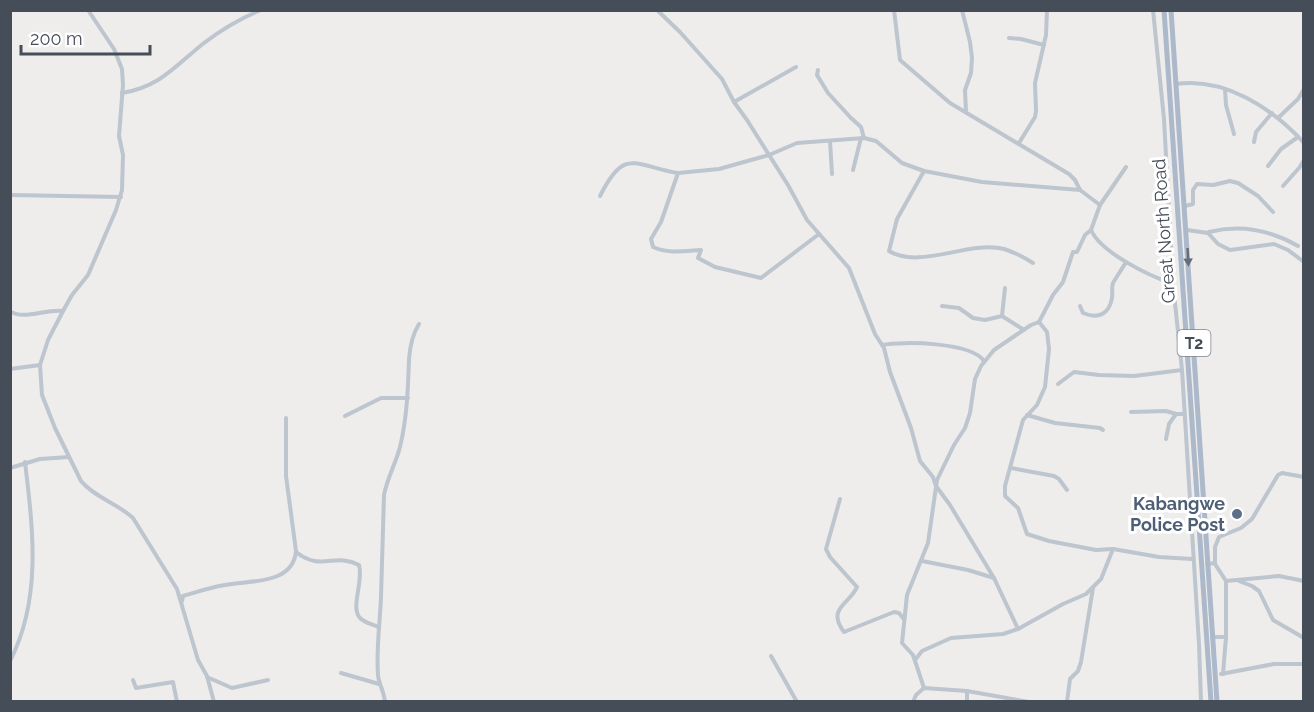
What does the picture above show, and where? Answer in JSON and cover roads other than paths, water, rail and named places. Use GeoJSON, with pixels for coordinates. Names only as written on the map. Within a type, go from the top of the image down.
{"type":"FeatureCollection","features":[{"type":"Feature","properties":{"kind":"main road","name":"Great North Road"},"geometry":{"type":"LineString","coordinates":[[1164,10],[1210,702]]}},
{"type":"Feature","properties":{"kind":"main road","name":"Great North Road"},"geometry":{"type":"LineString","coordinates":[[1171,10],[1217,702]]}},
{"type":"Feature","properties":{"kind":"street"},"geometry":{"type":"LineString","coordinates":[[88,10],[114,49],[121,66],[119,135],[123,155],[120,197],[88,274],[72,295],[48,340],[40,365],[42,395],[69,458],[87,488],[133,518],[172,580],[181,602],[196,655],[207,676],[214,702]]}},
{"type":"Feature","properties":{"kind":"street"},"geometry":{"type":"LineString","coordinates":[[122,93],[143,89],[156,83],[219,33],[261,10]]}},
{"type":"Feature","properties":{"kind":"street"},"geometry":{"type":"LineString","coordinates":[[657,10],[680,32],[729,90],[734,102],[788,185],[807,220],[849,268],[875,334],[882,345],[911,428],[917,455],[933,477],[936,486],[994,578],[1018,629]]}},
{"type":"Feature","properties":{"kind":"street"},"geometry":{"type":"LineString","coordinates":[[894,10],[900,60],[922,81],[966,112],[1069,174],[1080,190],[1100,205]]}},
{"type":"Feature","properties":{"kind":"street"},"geometry":{"type":"LineString","coordinates":[[962,10],[972,58],[965,90],[966,112]]}},
{"type":"Feature","properties":{"kind":"street"},"geometry":{"type":"LineString","coordinates":[[1019,143],[1035,117],[1037,103],[1035,83],[1044,45],[1047,10]]}},
{"type":"Feature","properties":{"kind":"street"},"geometry":{"type":"LineString","coordinates":[[1153,10],[1164,119],[1173,284],[1182,370],[1201,702]]}},
{"type":"Feature","properties":{"kind":"street"},"geometry":{"type":"LineString","coordinates":[[1009,38],[1044,45]]}},
{"type":"Feature","properties":{"kind":"street"},"geometry":{"type":"LineString","coordinates":[[734,102],[796,67]]}},
{"type":"Feature","properties":{"kind":"street"},"geometry":{"type":"LineString","coordinates":[[818,70],[817,75],[828,93],[861,127],[862,138],[853,170]]}},
{"type":"Feature","properties":{"kind":"street"},"geometry":{"type":"LineString","coordinates":[[1176,84],[1201,83],[1224,88],[1272,113],[1304,143]]}},
{"type":"Feature","properties":{"kind":"street"},"geometry":{"type":"LineString","coordinates":[[1224,88],[1234,134]]}},
{"type":"Feature","properties":{"kind":"street"},"geometry":{"type":"LineString","coordinates":[[1278,118],[1298,99],[1304,89]]}},
{"type":"Feature","properties":{"kind":"street"},"geometry":{"type":"LineString","coordinates":[[1254,142],[1254,135],[1272,113]]}},
{"type":"Feature","properties":{"kind":"street"},"geometry":{"type":"LineString","coordinates":[[1268,166],[1281,149],[1298,137]]}},
{"type":"Feature","properties":{"kind":"street"},"geometry":{"type":"LineString","coordinates":[[600,196],[612,174],[632,162],[640,162],[678,173],[719,169],[769,155],[797,143],[862,138],[876,141],[902,163],[924,171],[982,182],[1080,190]]}},
{"type":"Feature","properties":{"kind":"street"},"geometry":{"type":"LineString","coordinates":[[830,141],[832,174]]}},
{"type":"Feature","properties":{"kind":"street"},"geometry":{"type":"LineString","coordinates":[[1283,186],[1304,160]]}},
{"type":"Feature","properties":{"kind":"street"},"geometry":{"type":"LineString","coordinates":[[924,688],[915,660],[902,643],[908,591],[922,561],[932,525],[936,486],[942,467],[965,428],[970,413],[975,379],[984,361],[994,350],[1039,322],[1053,295],[1063,282],[1073,252],[1077,252],[1085,235],[1091,230],[1100,205],[1126,167]]}},
{"type":"Feature","properties":{"kind":"street"},"geometry":{"type":"LineString","coordinates":[[924,171],[897,219],[889,251],[896,255],[920,258],[946,252],[994,248],[1004,249],[1033,263]]}},
{"type":"Feature","properties":{"kind":"street"},"geometry":{"type":"LineString","coordinates":[[678,173],[661,222],[651,239],[653,247],[679,252],[701,250],[698,258],[715,267],[761,278],[819,234]]}},
{"type":"Feature","properties":{"kind":"street"},"geometry":{"type":"LineString","coordinates":[[1185,206],[1193,204],[1193,190],[1197,184],[1213,185],[1230,181],[1238,183],[1258,196],[1273,212]]}},
{"type":"Feature","properties":{"kind":"street"},"geometry":{"type":"LineString","coordinates":[[10,195],[120,197]]}},
{"type":"Feature","properties":{"kind":"street"},"geometry":{"type":"LineString","coordinates":[[1187,230],[1208,233],[1223,229],[1263,231],[1281,236],[1299,246]]}},
{"type":"Feature","properties":{"kind":"street"},"geometry":{"type":"LineString","coordinates":[[1091,230],[1100,244],[1126,262],[1157,279],[1173,284]]}},
{"type":"Feature","properties":{"kind":"street"},"geometry":{"type":"LineString","coordinates":[[1208,233],[1224,248],[1230,250],[1274,244],[1304,262]]}},
{"type":"Feature","properties":{"kind":"street"},"geometry":{"type":"LineString","coordinates":[[1080,306],[1083,313],[1094,316],[1106,313],[1111,301],[1113,283],[1126,262]]}},
{"type":"Feature","properties":{"kind":"street"},"geometry":{"type":"LineString","coordinates":[[1002,316],[1005,288]]}},
{"type":"Feature","properties":{"kind":"street"},"geometry":{"type":"LineString","coordinates":[[942,306],[959,308],[973,318],[985,320],[1002,316],[1024,330]]}},
{"type":"Feature","properties":{"kind":"street"},"geometry":{"type":"LineString","coordinates":[[10,311],[18,315],[53,309],[63,311]]}},
{"type":"Feature","properties":{"kind":"street"},"geometry":{"type":"LineString","coordinates":[[1039,322],[1047,333],[1049,349],[1045,387],[1037,405],[1023,420],[1005,486],[1005,496],[1018,508],[1027,534],[1049,541],[1096,550],[1113,549],[1168,558],[1192,559]]}},
{"type":"Feature","properties":{"kind":"street"},"geometry":{"type":"LineString","coordinates":[[379,684],[378,627],[384,495],[387,479],[400,444],[408,398],[411,339],[419,324]]}},
{"type":"Feature","properties":{"kind":"street"},"geometry":{"type":"LineString","coordinates":[[882,345],[927,344],[966,350],[976,353],[984,361]]}},
{"type":"Feature","properties":{"kind":"street"},"geometry":{"type":"LineString","coordinates":[[10,369],[40,365]]}},
{"type":"Feature","properties":{"kind":"street"},"geometry":{"type":"LineString","coordinates":[[1058,384],[1074,372],[1134,376],[1182,370]]}},
{"type":"Feature","properties":{"kind":"street"},"geometry":{"type":"LineString","coordinates":[[345,416],[381,398],[408,398]]}},
{"type":"Feature","properties":{"kind":"street"},"geometry":{"type":"LineString","coordinates":[[1131,412],[1166,411],[1184,414]]}},
{"type":"Feature","properties":{"kind":"street"},"geometry":{"type":"LineString","coordinates":[[1166,439],[1169,424],[1176,414]]}},
{"type":"Feature","properties":{"kind":"street"},"geometry":{"type":"LineString","coordinates":[[1026,415],[1055,423],[1103,430]]}},
{"type":"Feature","properties":{"kind":"street"},"geometry":{"type":"LineString","coordinates":[[181,602],[183,596],[218,586],[270,579],[284,573],[295,560],[296,551],[286,476],[286,418]]}},
{"type":"Feature","properties":{"kind":"street"},"geometry":{"type":"LineString","coordinates":[[10,468],[40,459],[69,458]]}},
{"type":"Feature","properties":{"kind":"street"},"geometry":{"type":"LineString","coordinates":[[10,660],[25,627],[33,575],[25,462]]}},
{"type":"Feature","properties":{"kind":"street"},"geometry":{"type":"LineString","coordinates":[[1011,468],[1054,476],[1067,490]]}},
{"type":"Feature","properties":{"kind":"street"},"geometry":{"type":"LineString","coordinates":[[1223,674],[1226,637],[1226,581],[1215,563],[1215,547],[1219,537],[1241,528],[1252,519],[1278,475],[1282,473],[1304,477]]}},
{"type":"Feature","properties":{"kind":"street"},"geometry":{"type":"LineString","coordinates":[[840,499],[827,553],[857,587],[839,609],[838,618],[842,629],[844,632],[894,612],[901,615],[904,620]]}},
{"type":"Feature","properties":{"kind":"street"},"geometry":{"type":"LineString","coordinates":[[915,660],[922,651],[951,638],[1003,634],[1018,629],[1086,594],[1101,579],[1113,549]]}},
{"type":"Feature","properties":{"kind":"street"},"geometry":{"type":"LineString","coordinates":[[296,551],[306,560],[313,562],[342,559],[359,565],[362,574],[356,610],[365,622],[378,627]]}},
{"type":"Feature","properties":{"kind":"street"},"geometry":{"type":"LineString","coordinates":[[922,561],[968,570],[994,578]]}},
{"type":"Feature","properties":{"kind":"street"},"geometry":{"type":"LineString","coordinates":[[1207,564],[1215,563]]}},
{"type":"Feature","properties":{"kind":"street"},"geometry":{"type":"LineString","coordinates":[[1226,581],[1279,576],[1304,581]]}},
{"type":"Feature","properties":{"kind":"street"},"geometry":{"type":"LineString","coordinates":[[1239,581],[1252,585],[1259,591],[1273,620],[1304,638]]}},
{"type":"Feature","properties":{"kind":"street"},"geometry":{"type":"LineString","coordinates":[[1067,702],[1070,679],[1078,671],[1081,662],[1093,588]]}},
{"type":"Feature","properties":{"kind":"street"},"geometry":{"type":"LineString","coordinates":[[1212,637],[1226,637]]}},
{"type":"Feature","properties":{"kind":"street"},"geometry":{"type":"LineString","coordinates":[[771,656],[797,702]]}},
{"type":"Feature","properties":{"kind":"street"},"geometry":{"type":"LineString","coordinates":[[1215,675],[1274,664],[1304,664]]}},
{"type":"Feature","properties":{"kind":"street"},"geometry":{"type":"LineString","coordinates":[[342,673],[379,684],[383,689],[385,702]]}},
{"type":"Feature","properties":{"kind":"street"},"geometry":{"type":"LineString","coordinates":[[207,676],[232,688],[268,680]]}},
{"type":"Feature","properties":{"kind":"street"},"geometry":{"type":"LineString","coordinates":[[133,680],[136,688],[173,682],[177,702]]}},
{"type":"Feature","properties":{"kind":"street"},"geometry":{"type":"LineString","coordinates":[[913,702],[916,695],[924,688],[967,691],[1029,702]]}},
{"type":"Feature","properties":{"kind":"street"},"geometry":{"type":"LineString","coordinates":[[967,691],[967,702]]}},
{"type":"Feature","properties":{"kind":"place","name":"Kabangwe Police Post"},"geometry":{"type":"Point","coordinates":[1237,514]}}]}
